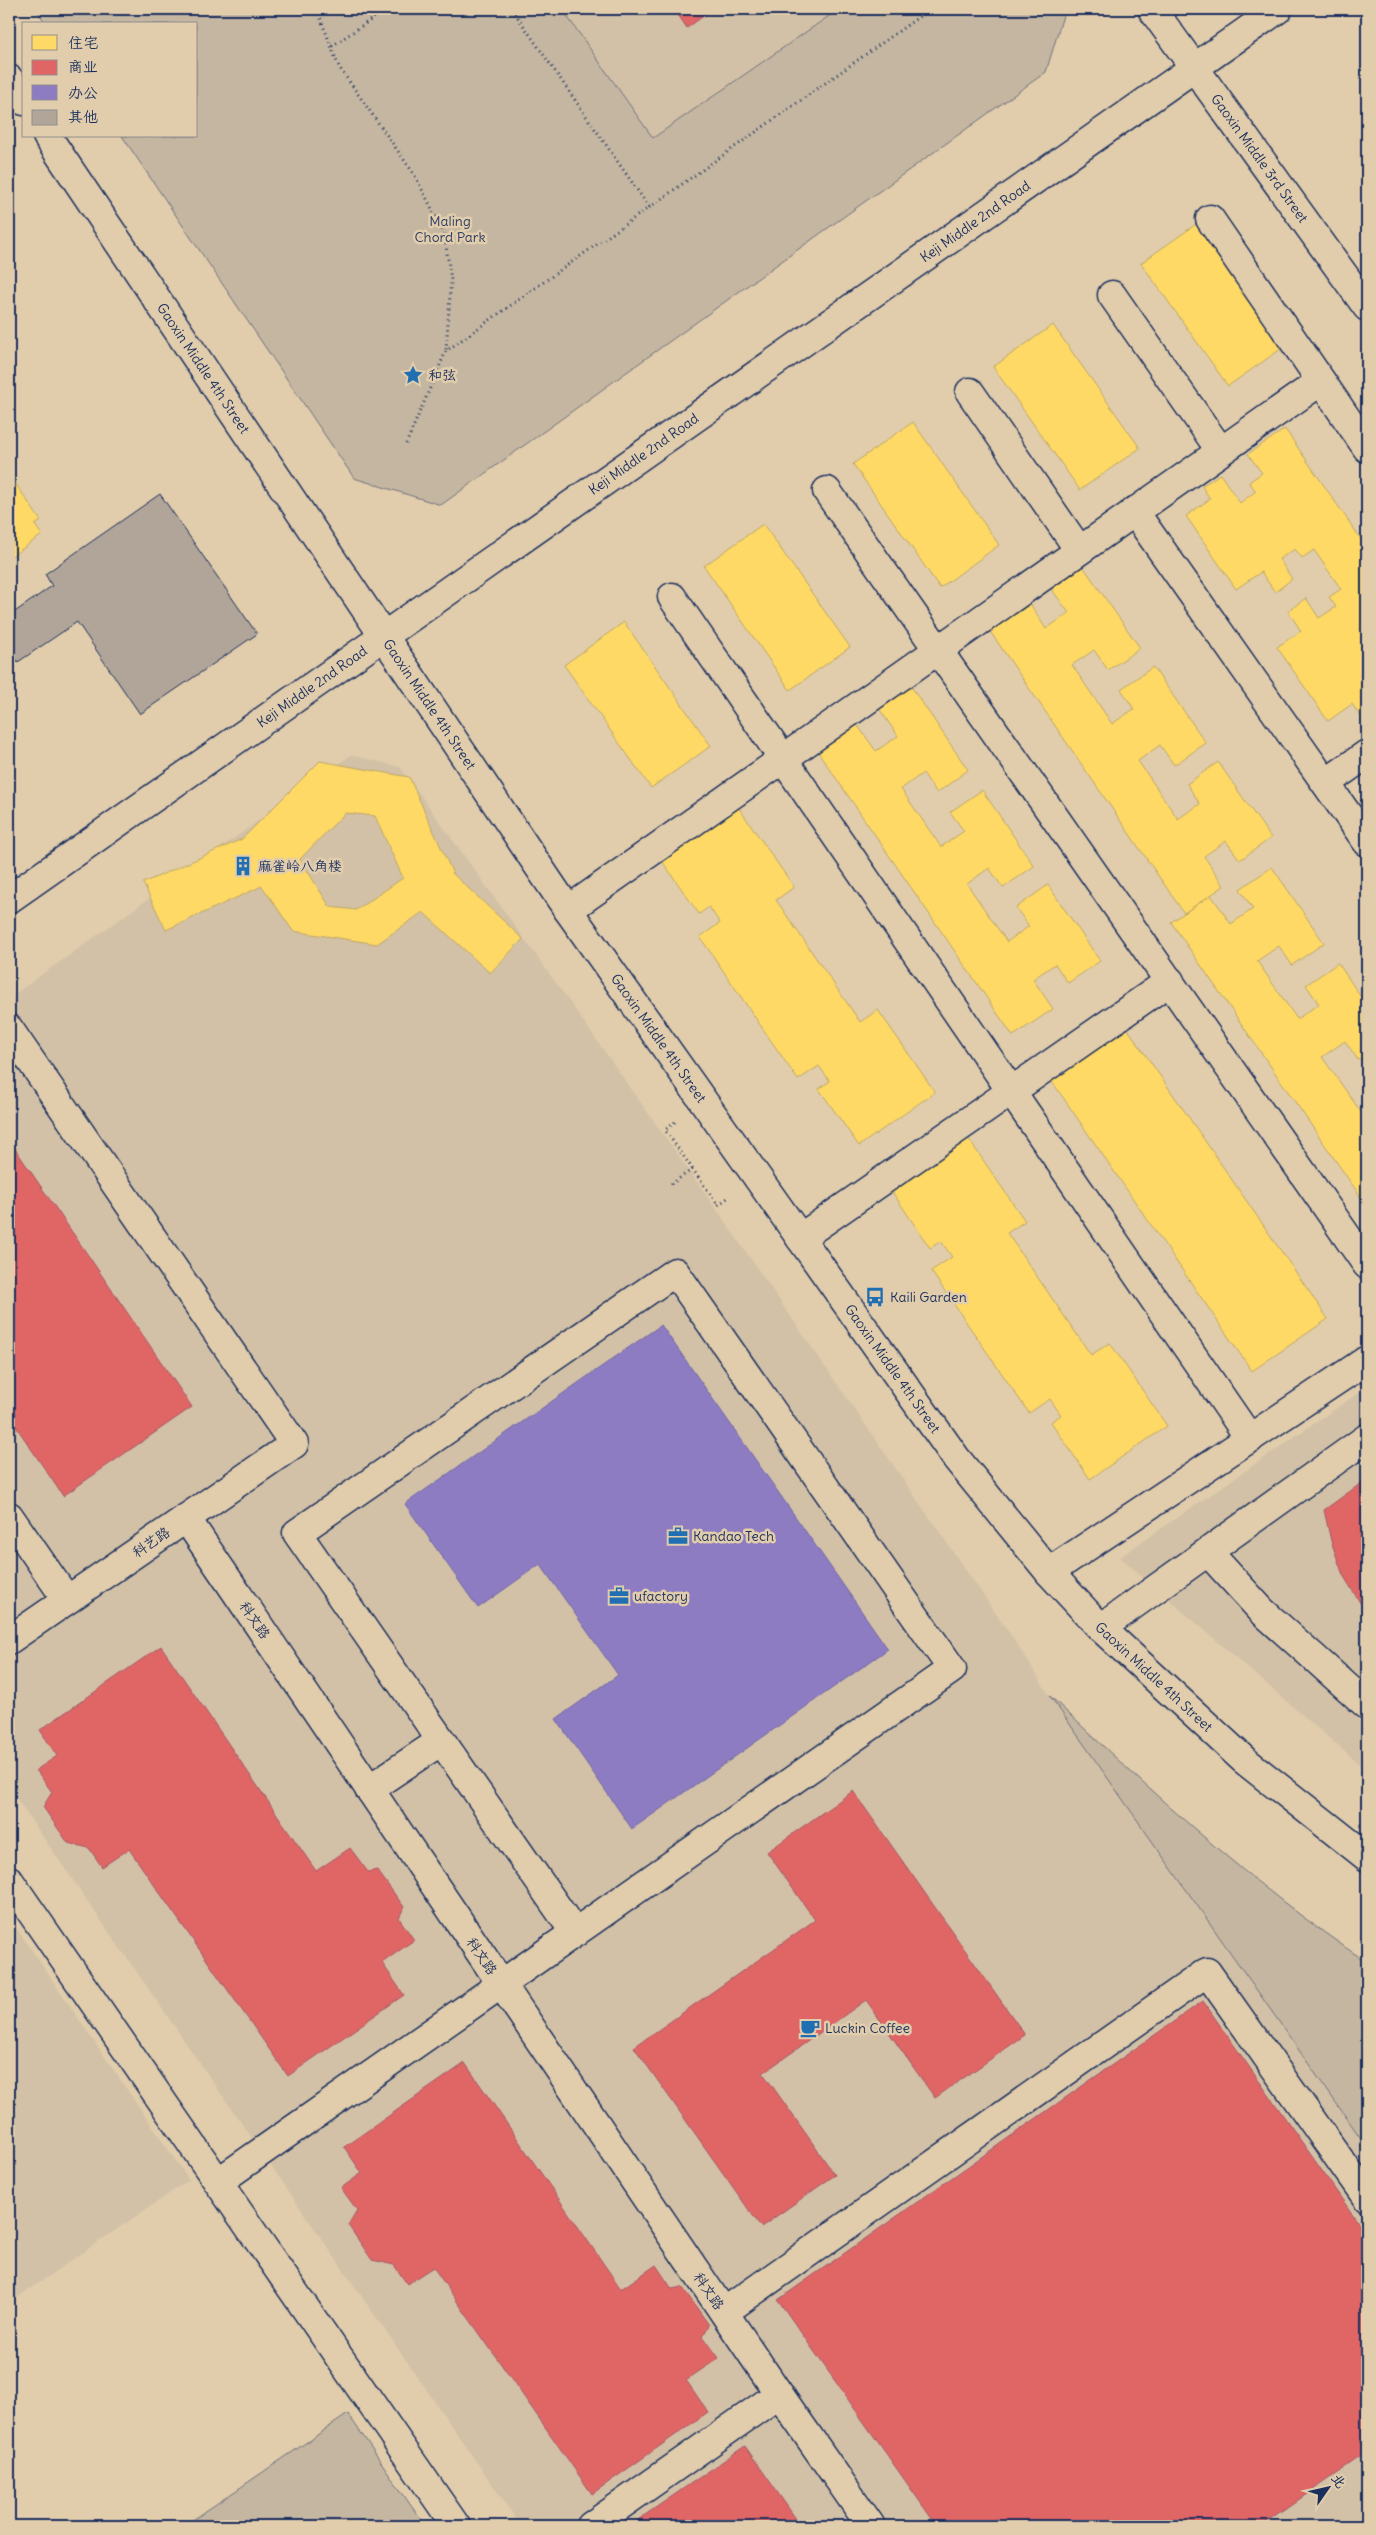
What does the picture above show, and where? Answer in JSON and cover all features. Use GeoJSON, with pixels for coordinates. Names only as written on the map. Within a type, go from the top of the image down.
{"type":"FeatureCollection","features":[{"type":"Feature","properties":{"kind":"main road","name":"Gaoxin Middle 3rd Street"},"geometry":{"type":"LineString","coordinates":[[1152,9],[1367,307]]}},
{"type":"Feature","properties":{"kind":"main road","name":"Keji Middle 2nd Road"},"geometry":{"type":"LineString","coordinates":[[9,899],[1192,67],[1278,9]]}},
{"type":"Feature","properties":{"kind":"main road"},"geometry":{"type":"LineString","coordinates":[[9,79],[22,98]]}},
{"type":"Feature","properties":{"kind":"main road","name":"Gaoxin Middle 4th Street"},"geometry":{"type":"LineString","coordinates":[[49,138],[568,910],[956,1458],[1049,1572],[1101,1628],[1244,1760],[1367,1857]]}},
{"type":"Feature","properties":{"kind":"main road"},"geometry":{"type":"LineString","coordinates":[[1210,219],[1367,448]]}},
{"type":"Feature","properties":{"kind":"main road"},"geometry":{"type":"LineString","coordinates":[[1112,295],[1220,450]]}},
{"type":"Feature","properties":{"kind":"main road"},"geometry":{"type":"LineString","coordinates":[[568,910],[1220,450],[1321,381]]}},
{"type":"Feature","properties":{"kind":"main road"},"geometry":{"type":"LineString","coordinates":[[970,392],[1079,550]]}},
{"type":"Feature","properties":{"kind":"main road"},"geometry":{"type":"LineString","coordinates":[[827,491],[1367,1264]]}},
{"type":"Feature","properties":{"kind":"main road"},"geometry":{"type":"LineString","coordinates":[[1134,511],[1367,842]]}},
{"type":"Feature","properties":{"kind":"main road"},"geometry":{"type":"LineString","coordinates":[[672,598],[1250,1439]]}},
{"type":"Feature","properties":{"kind":"main road"},"geometry":{"type":"LineString","coordinates":[[1326,783],[1367,754]]}},
{"type":"Feature","properties":{"kind":"main road"},"geometry":{"type":"LineString","coordinates":[[800,1238],[1170,981]]}},
{"type":"Feature","properties":{"kind":"main road","name":"科艺路"},"geometry":{"type":"LineString","coordinates":[[9,1030],[294,1444],[9,1640]]}},
{"type":"Feature","properties":{"kind":"main road"},"geometry":{"type":"LineString","coordinates":[[218,2182],[575,1933],[952,1669],[675,1272],[297,1533],[575,1933]]}},
{"type":"Feature","properties":{"kind":"main road"},"geometry":{"type":"LineString","coordinates":[[1049,1572],[1367,1360]]}},
{"type":"Feature","properties":{"kind":"main road"},"geometry":{"type":"LineString","coordinates":[[1101,1628],[1367,1438]]}},
{"type":"Feature","properties":{"kind":"main road"},"geometry":{"type":"LineString","coordinates":[[9,1516],[67,1600]]}},
{"type":"Feature","properties":{"kind":"main road","name":"科文路"},"geometry":{"type":"LineString","coordinates":[[186,1518],[779,2394],[871,2526]]}},
{"type":"Feature","properties":{"kind":"main road"},"geometry":{"type":"LineString","coordinates":[[1208,1552],[1262,1611],[1367,1705]]}},
{"type":"Feature","properties":{"kind":"main road"},"geometry":{"type":"LineString","coordinates":[[369,1789],[441,1740]]}},
{"type":"Feature","properties":{"kind":"main road"},"geometry":{"type":"LineString","coordinates":[[9,1880],[456,2526]]}},
{"type":"Feature","properties":{"kind":"main road"},"geometry":{"type":"LineString","coordinates":[[724,2312],[1206,1972],[1367,2198]]}},
{"type":"Feature","properties":{"kind":"main road"},"geometry":{"type":"LineString","coordinates":[[591,2526],[779,2394]]}},
{"type":"Feature","properties":{"kind":"path"},"geometry":{"type":"LineString","coordinates":[[317,9],[339,67],[414,174],[444,232],[451,280],[446,351],[406,444]]}},
{"type":"Feature","properties":{"kind":"path"},"geometry":{"type":"LineString","coordinates":[[332,46],[386,9]]}},
{"type":"Feature","properties":{"kind":"path"},"geometry":{"type":"LineString","coordinates":[[512,9],[649,207]]}},
{"type":"Feature","properties":{"kind":"path"},"geometry":{"type":"LineString","coordinates":[[446,351],[930,9]]}},
{"type":"Feature","properties":{"kind":"path"},"geometry":{"type":"LineString","coordinates":[[679,1119],[665,1130],[718,1205],[733,1194]]}},
{"type":"Feature","properties":{"kind":"path"},"geometry":{"type":"LineString","coordinates":[[671,1184],[693,1169]]}},
{"type":"Feature","properties":{"kind":"shaded area"},"geometry":{"type":"Polygon","coordinates":[[[562,9],[839,9],[653,138],[562,9]]]}},
{"type":"Feature","properties":{"kind":"shaded area"},"geometry":{"type":"Polygon","coordinates":[[[351,755],[400,767],[719,1213],[1012,1637],[1050,1696],[1367,2147],[1367,2526],[521,2526],[9,1788],[9,998],[351,755]]]}},
{"type":"Feature","properties":{"kind":"shaded area"},"geometry":{"type":"Polygon","coordinates":[[[1367,1387],[1367,1771],[1120,1557],[1367,1387]]]}},
{"type":"Feature","properties":{"kind":"shaded area"},"geometry":{"type":"Polygon","coordinates":[[[9,1917],[189,2180],[9,2303],[9,1917]]]}},
{"type":"Feature","properties":{"kind":"green space","name":"Maling Chord Park"},"geometry":{"type":"Polygon","coordinates":[[[36,9],[562,9],[653,138],[839,9],[1065,9],[1046,72],[441,505],[354,478],[123,138],[198,138],[198,22],[45,22],[36,9]]]}},
{"type":"Feature","properties":{"kind":"green space"},"geometry":{"type":"Polygon","coordinates":[[[1050,1696],[1203,1836],[1283,1902],[1367,1962],[1367,2147],[1050,1696]]]}},
{"type":"Feature","properties":{"kind":"green space"},"geometry":{"type":"Polygon","coordinates":[[[348,2414],[425,2526],[184,2526],[348,2414]]]}},
{"type":"Feature","properties":{"kind":"building: 住宅"},"geometry":{"type":"Polygon","coordinates":[[[1202,220],[1288,344],[1228,386],[1141,263],[1202,220]]]}},
{"type":"Feature","properties":{"kind":"building: 住宅"},"geometry":{"type":"Polygon","coordinates":[[[1053,325],[1140,448],[1080,490],[993,367],[1053,325]]]}},
{"type":"Feature","properties":{"kind":"building: 住宅"},"geometry":{"type":"Polygon","coordinates":[[[913,422],[999,545],[940,588],[853,464],[913,422]]]}},
{"type":"Feature","properties":{"kind":"building: 住宅"},"geometry":{"type":"Polygon","coordinates":[[[1285,429],[1367,548],[1367,669],[1359,675],[1367,688],[1367,712],[1360,716],[1352,704],[1328,721],[1277,647],[1301,631],[1288,611],[1306,598],[1319,618],[1336,607],[1329,597],[1341,589],[1314,550],[1302,558],[1295,549],[1279,559],[1292,579],[1275,592],[1261,572],[1236,589],[1186,516],[1210,499],[1202,486],[1220,474],[1240,503],[1256,491],[1249,482],[1262,473],[1248,454],[1285,429]]]}},
{"type":"Feature","properties":{"kind":"building: 住宅"},"geometry":{"type":"Polygon","coordinates":[[[9,474],[41,521],[35,525],[42,535],[9,558],[9,474]]]}},
{"type":"Feature","properties":{"kind":"building: 住宅"},"geometry":{"type":"Polygon","coordinates":[[[763,524],[850,647],[790,690],[704,566],[763,524]]]}},
{"type":"Feature","properties":{"kind":"building: 住宅"},"geometry":{"type":"Polygon","coordinates":[[[1080,562],[1140,648],[1108,670],[1094,650],[1072,665],[1112,724],[1134,709],[1121,689],[1153,667],[1206,743],[1174,765],[1160,745],[1138,761],[1178,819],[1200,804],[1187,784],[1218,762],[1271,838],[1240,860],[1226,841],[1204,856],[1224,886],[1184,913],[987,627],[1027,599],[1046,629],[1069,613],[1048,584],[1080,562]]]}},
{"type":"Feature","properties":{"kind":"building: 住宅"},"geometry":{"type":"Polygon","coordinates":[[[624,622],[711,746],[651,788],[564,665],[624,622]]]}},
{"type":"Feature","properties":{"kind":"building: 住宅"},"geometry":{"type":"Polygon","coordinates":[[[910,685],[968,770],[937,793],[923,773],[901,789],[941,847],[964,831],[950,812],[982,790],[1034,866],[1003,888],[989,868],[967,884],[1007,942],[1029,926],[1016,908],[1048,885],[1100,961],[1068,983],[1055,964],[1033,979],[1053,1009],[1013,1036],[816,749],[855,722],[876,751],[898,736],[878,707],[910,685]]]}},
{"type":"Feature","properties":{"kind":"building: 住宅","name":"麻雀岭八角楼"},"geometry":{"type":"Polygon","coordinates":[[[320,761],[409,777],[453,874],[523,939],[490,973],[423,912],[377,944],[293,931],[262,886],[166,930],[143,883],[242,839],[320,761]],[[345,813],[300,859],[330,907],[356,910],[403,878],[375,816],[345,813]]]}},
{"type":"Feature","properties":{"kind":"building: 住宅"},"geometry":{"type":"Polygon","coordinates":[[[736,804],[794,887],[776,900],[860,1022],[878,1010],[935,1092],[859,1146],[819,1089],[830,1081],[819,1066],[798,1080],[700,937],[720,923],[709,907],[699,914],[660,858],[736,804]]]}},
{"type":"Feature","properties":{"kind":"building: 住宅"},"geometry":{"type":"Polygon","coordinates":[[[1272,867],[1324,943],[1292,965],[1279,946],[1257,961],[1297,1019],[1319,1004],[1306,985],[1338,963],[1367,1006],[1367,1054],[1358,1060],[1345,1041],[1322,1057],[1363,1115],[1367,1112],[1367,1206],[1171,922],[1211,895],[1231,924],[1253,909],[1240,889],[1272,867]]]}},
{"type":"Feature","properties":{"kind":"building: 住宅"},"geometry":{"type":"Polygon","coordinates":[[[1127,1028],[1328,1319],[1252,1371],[1051,1080],[1127,1028]]]}},
{"type":"Feature","properties":{"kind":"building: 住宅"},"geometry":{"type":"Polygon","coordinates":[[[968,1138],[1025,1221],[1007,1233],[1091,1355],[1110,1343],[1167,1426],[1090,1479],[1051,1422],[1061,1415],[1050,1399],[1029,1413],[931,1271],[952,1257],[941,1241],[930,1248],[891,1190],[968,1138]]]}},
{"type":"Feature","properties":{"kind":"building: 商业"},"geometry":{"type":"Polygon","coordinates":[[[674,9],[713,9],[687,28],[674,9]]]}},
{"type":"Feature","properties":{"kind":"building: 商业"},"geometry":{"type":"Polygon","coordinates":[[[9,1140],[192,1407],[63,1496],[9,1416],[9,1140]]]}},
{"type":"Feature","properties":{"kind":"building: 商业"},"geometry":{"type":"Polygon","coordinates":[[[1367,1479],[1367,1614],[1343,1575],[1331,1541],[1324,1510],[1367,1479]]]}},
{"type":"Feature","properties":{"kind":"building: 商业"},"geometry":{"type":"Polygon","coordinates":[[[161,1646],[316,1871],[350,1848],[368,1872],[377,1870],[404,1907],[399,1918],[414,1940],[382,1963],[404,1995],[288,2076],[129,1849],[102,1867],[89,1848],[68,1843],[43,1807],[52,1792],[36,1770],[57,1756],[40,1730],[161,1646]]]}},
{"type":"Feature","properties":{"kind":"building: 商业"},"geometry":{"type":"Polygon","coordinates":[[[853,1791],[1025,2035],[935,2098],[866,2000],[763,2073],[835,2175],[761,2227],[634,2047],[815,1920],[767,1852],[853,1791]]]}},
{"type":"Feature","properties":{"kind":"building: 商业"},"geometry":{"type":"Polygon","coordinates":[[[1203,2001],[1367,2235],[1367,2452],[1261,2526],[937,2526],[778,2300],[1203,2001]]]}},
{"type":"Feature","properties":{"kind":"building: 商业"},"geometry":{"type":"Polygon","coordinates":[[[465,2063],[621,2289],[656,2265],[672,2289],[682,2287],[709,2325],[703,2336],[719,2358],[686,2380],[708,2412],[592,2494],[433,2267],[407,2284],[394,2265],[372,2260],[348,2225],[357,2210],[341,2188],[362,2173],[344,2147],[465,2063]]]}},
{"type":"Feature","properties":{"kind":"building: 商业"},"geometry":{"type":"Polygon","coordinates":[[[745,2446],[801,2526],[629,2526],[745,2446]]]}},
{"type":"Feature","properties":{"kind":"building: 办公"},"geometry":{"type":"Polygon","coordinates":[[[661,1325],[888,1649],[632,1829],[556,1719],[618,1675],[540,1564],[478,1608],[405,1504],[661,1325]]]}},
{"type":"Feature","properties":{"kind":"building: 其他"},"geometry":{"type":"Polygon","coordinates":[[[160,494],[257,634],[140,714],[77,622],[18,662],[9,649],[9,616],[52,586],[45,574],[160,494]]]}},
{"type":"Feature","properties":{"kind":"place","name":"和弦"},"geometry":{"type":"Point","coordinates":[413,375]}},
{"type":"Feature","properties":{"kind":"place","name":"麻雀岭八角楼"},"geometry":{"type":"Point","coordinates":[243,866]}},
{"type":"Feature","properties":{"kind":"place","name":"Kaili Garden"},"geometry":{"type":"Point","coordinates":[875,1297]}},
{"type":"Feature","properties":{"kind":"place","name":"Kandao Tech"},"geometry":{"type":"Point","coordinates":[678,1536]}},
{"type":"Feature","properties":{"kind":"place","name":"ufactory"},"geometry":{"type":"Point","coordinates":[619,1596]}},
{"type":"Feature","properties":{"kind":"place","name":"Luckin Coffee"},"geometry":{"type":"Point","coordinates":[810,2028]}}]}
